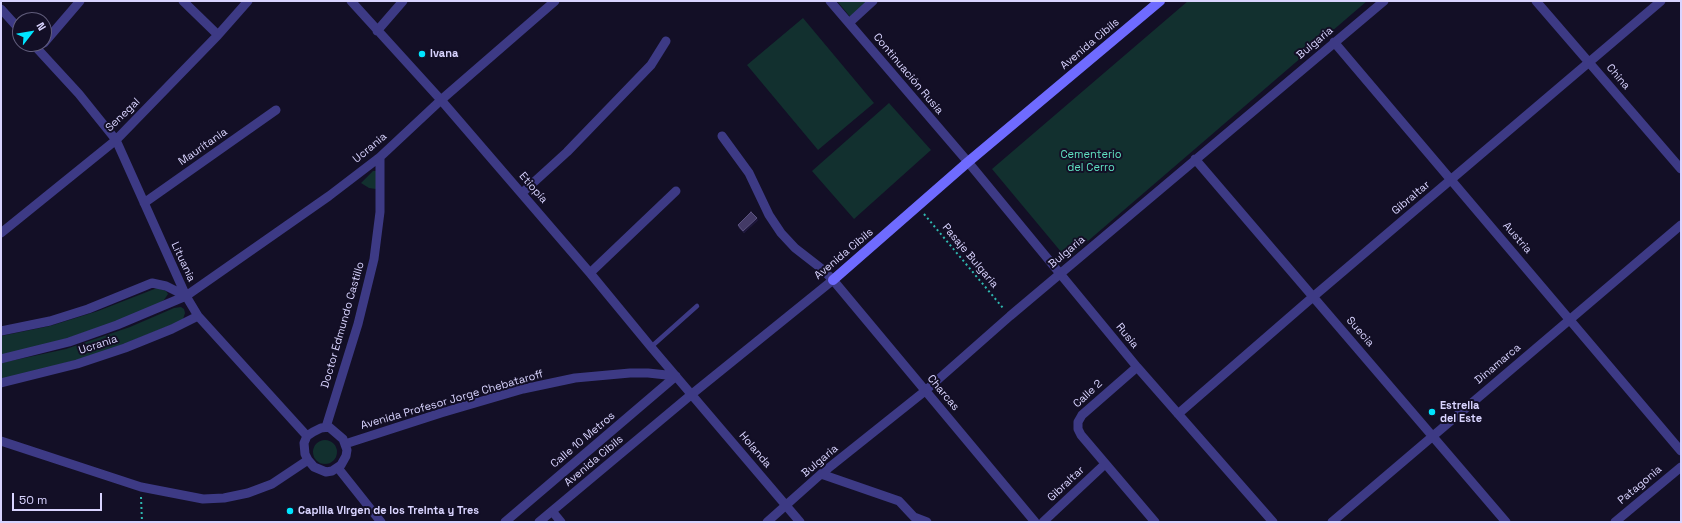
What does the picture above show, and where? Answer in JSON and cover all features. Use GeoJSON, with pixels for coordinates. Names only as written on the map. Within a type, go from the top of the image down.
{"type":"FeatureCollection","features":[{"type":"Feature","properties":{"kind":"street"},"geometry":{"type":"LineString","coordinates":[[52,32],[80,1]]}},
{"type":"Feature","properties":{"kind":"street"},"geometry":{"type":"LineString","coordinates":[[183,1],[218,35]]}},
{"type":"Feature","properties":{"kind":"street","name":"Senegal"},"geometry":{"type":"LineString","coordinates":[[1,233],[116,140],[218,35],[248,1]]}},
{"type":"Feature","properties":{"kind":"street","name":"Etiopía"},"geometry":{"type":"LineString","coordinates":[[351,1],[441,100],[522,193],[692,394]]}},
{"type":"Feature","properties":{"kind":"street"},"geometry":{"type":"LineString","coordinates":[[377,31],[403,1]]}},
{"type":"Feature","properties":{"kind":"street","name":"Ucrania"},"geometry":{"type":"LineString","coordinates":[[1,359],[69,342],[117,325],[186,296],[329,196],[380,157],[441,100],[555,1]]}},
{"type":"Feature","properties":{"kind":"street","name":"Continuación Rusia"},"geometry":{"type":"LineString","coordinates":[[830,1],[968,162]]}},
{"type":"Feature","properties":{"kind":"street"},"geometry":{"type":"LineString","coordinates":[[849,22],[873,1]]}},
{"type":"Feature","properties":{"kind":"street","name":"Avenida Cibils"},"geometry":{"type":"LineString","coordinates":[[539,522],[692,394],[833,280],[968,162],[1160,1]]}},
{"type":"Feature","properties":{"kind":"street","name":"Bulgaria"},"geometry":{"type":"LineString","coordinates":[[767,522],[822,474],[925,391],[1060,273],[1384,1]]}},
{"type":"Feature","properties":{"kind":"street","name":"China"},"geometry":{"type":"LineString","coordinates":[[1536,1],[1681,169]]}},
{"type":"Feature","properties":{"kind":"street","name":"Gibraltar"},"geometry":{"type":"LineString","coordinates":[[1178,414],[1314,296],[1661,1]]}},
{"type":"Feature","properties":{"kind":"street"},"geometry":{"type":"LineString","coordinates":[[1,9],[12,21]]}},
{"type":"Feature","properties":{"kind":"street"},"geometry":{"type":"LineString","coordinates":[[522,193],[567,152],[641,76],[651,65],[666,41]]}},
{"type":"Feature","properties":{"kind":"street","name":"Austria"},"geometry":{"type":"LineString","coordinates":[[1334,42],[1681,451]]}},
{"type":"Feature","properties":{"kind":"street","name":"Lituania"},"geometry":{"type":"LineString","coordinates":[[46,52],[116,140],[186,296],[198,316],[307,436]]}},
{"type":"Feature","properties":{"kind":"street","name":"Mauritania"},"geometry":{"type":"LineString","coordinates":[[144,203],[276,110]]}},
{"type":"Feature","properties":{"kind":"street","name":"Charcas"},"geometry":{"type":"LineString","coordinates":[[722,136],[749,173],[769,215],[781,233],[833,280],[1036,522]]}},
{"type":"Feature","properties":{"kind":"street","name":"Doctor Edmundo Castillo"},"geometry":{"type":"LineString","coordinates":[[326,427],[358,324],[374,259],[380,212],[380,157]]}},
{"type":"Feature","properties":{"kind":"street","name":"Suecia"},"geometry":{"type":"LineString","coordinates":[[1195,159],[1314,296],[1506,522]]}},
{"type":"Feature","properties":{"kind":"street","name":"Rusia"},"geometry":{"type":"LineString","coordinates":[[968,162],[1137,367],[1273,522]]}},
{"type":"Feature","properties":{"kind":"street"},"geometry":{"type":"LineString","coordinates":[[590,273],[676,191]]}},
{"type":"Feature","properties":{"kind":"street","name":"Dinamarca"},"geometry":{"type":"LineString","coordinates":[[1332,522],[1681,225]]}},
{"type":"Feature","properties":{"kind":"street"},"geometry":{"type":"LineString","coordinates":[[1,332],[88,309],[152,284],[160,284],[186,296]]}},
{"type":"Feature","properties":{"kind":"street","name":"Ucrania"},"geometry":{"type":"LineString","coordinates":[[1,383],[76,364],[125,348],[172,329],[198,316]]}},
{"type":"Feature","properties":{"kind":"street","name":"Calle 2"},"geometry":{"type":"LineString","coordinates":[[1105,464],[1081,436],[1078,429],[1078,422],[1082,415],[1137,367]]}},
{"type":"Feature","properties":{"kind":"street","name":"Avenida Profesor Jorge Chebataroff"},"geometry":{"type":"LineString","coordinates":[[345,444],[441,413],[523,389],[575,378],[630,373],[676,376]]}},
{"type":"Feature","properties":{"kind":"street","name":"Calle 10 Metros"},"geometry":{"type":"LineString","coordinates":[[505,522],[676,376]]}},
{"type":"Feature","properties":{"kind":"street","name":"Holanda"},"geometry":{"type":"LineString","coordinates":[[692,394],[800,522]]}},
{"type":"Feature","properties":{"kind":"street"},"geometry":{"type":"LineString","coordinates":[[326,427],[333,429],[343,439],[347,450],[344,462],[338,468],[326,472],[314,467],[308,460],[304,448],[307,436],[326,427]]}},
{"type":"Feature","properties":{"kind":"street"},"geometry":{"type":"LineString","coordinates":[[1,441],[141,487],[190,497],[216,499],[248,493],[266,486],[292,472],[308,460]]}},
{"type":"Feature","properties":{"kind":"street"},"geometry":{"type":"LineString","coordinates":[[1105,464],[1155,522]]}},
{"type":"Feature","properties":{"kind":"street","name":"Gibraltar"},"geometry":{"type":"LineString","coordinates":[[1043,522],[1105,464]]}},
{"type":"Feature","properties":{"kind":"street","name":"Patagonia"},"geometry":{"type":"LineString","coordinates":[[1615,522],[1681,467]]}},
{"type":"Feature","properties":{"kind":"street"},"geometry":{"type":"LineString","coordinates":[[338,468],[381,522]]}},
{"type":"Feature","properties":{"kind":"street"},"geometry":{"type":"LineString","coordinates":[[822,474],[899,502],[914,517],[927,522]]}},
{"type":"Feature","properties":{"kind":"street"},"geometry":{"type":"LineString","coordinates":[[552,511],[561,522]]}},
{"type":"Feature","properties":{"kind":"lane"},"geometry":{"type":"LineString","coordinates":[[651,347],[697,306]]}},
{"type":"Feature","properties":{"kind":"path","name":"Pasaje Bulgaria"},"geometry":{"type":"LineString","coordinates":[[918,207],[1010,316]]}},
{"type":"Feature","properties":{"kind":"path"},"geometry":{"type":"LineString","coordinates":[[141,487],[142,522]]}},
{"type":"Feature","properties":{"kind":"green space"},"geometry":{"type":"Polygon","coordinates":[[[837,1],[873,1],[852,19],[837,1]]]}},
{"type":"Feature","properties":{"kind":"green space","name":"Cementerio del Cerro"},"geometry":{"type":"Polygon","coordinates":[[[1188,1],[1367,1],[1067,259],[992,169],[1188,1]]]}},
{"type":"Feature","properties":{"kind":"green space"},"geometry":{"type":"Polygon","coordinates":[[[803,18],[874,103],[818,150],[747,65],[803,18]]]}},
{"type":"Feature","properties":{"kind":"green space"},"geometry":{"type":"Polygon","coordinates":[[[889,103],[931,150],[854,219],[812,171],[889,103]]]}},
{"type":"Feature","properties":{"kind":"green space"},"geometry":{"type":"Polygon","coordinates":[[[373,171],[376,171],[376,189],[369,188],[361,183],[373,171]]]}},
{"type":"Feature","properties":{"kind":"green space"},"geometry":{"type":"Polygon","coordinates":[[[157,288],[166,291],[168,294],[164,300],[157,305],[121,320],[56,342],[1,355],[1,336],[50,326],[98,311],[157,288]]]}},
{"type":"Feature","properties":{"kind":"green space"},"geometry":{"type":"Polygon","coordinates":[[[181,307],[184,309],[185,313],[181,321],[99,354],[1,380],[1,363],[66,349],[130,327],[174,308],[181,307]]]}},
{"type":"Feature","properties":{"kind":"green space"},"geometry":{"type":"Polygon","coordinates":[[[325,440],[334,443],[337,452],[334,461],[325,464],[316,461],[313,452],[316,443],[325,440]]]}},
{"type":"Feature","properties":{"kind":"building"},"geometry":{"type":"Polygon","coordinates":[[[751,212],[757,218],[743,231],[738,225],[751,212]]]}},
{"type":"Feature","properties":{"kind":"place","name":"Ivana"},"geometry":{"type":"Point","coordinates":[422,54]}},
{"type":"Feature","properties":{"kind":"place","name":"Estrella del Este"},"geometry":{"type":"Point","coordinates":[1432,412]}},
{"type":"Feature","properties":{"kind":"place","name":"Capilla Virgen de los Treinta y Tres"},"geometry":{"type":"Point","coordinates":[290,511]}}]}
